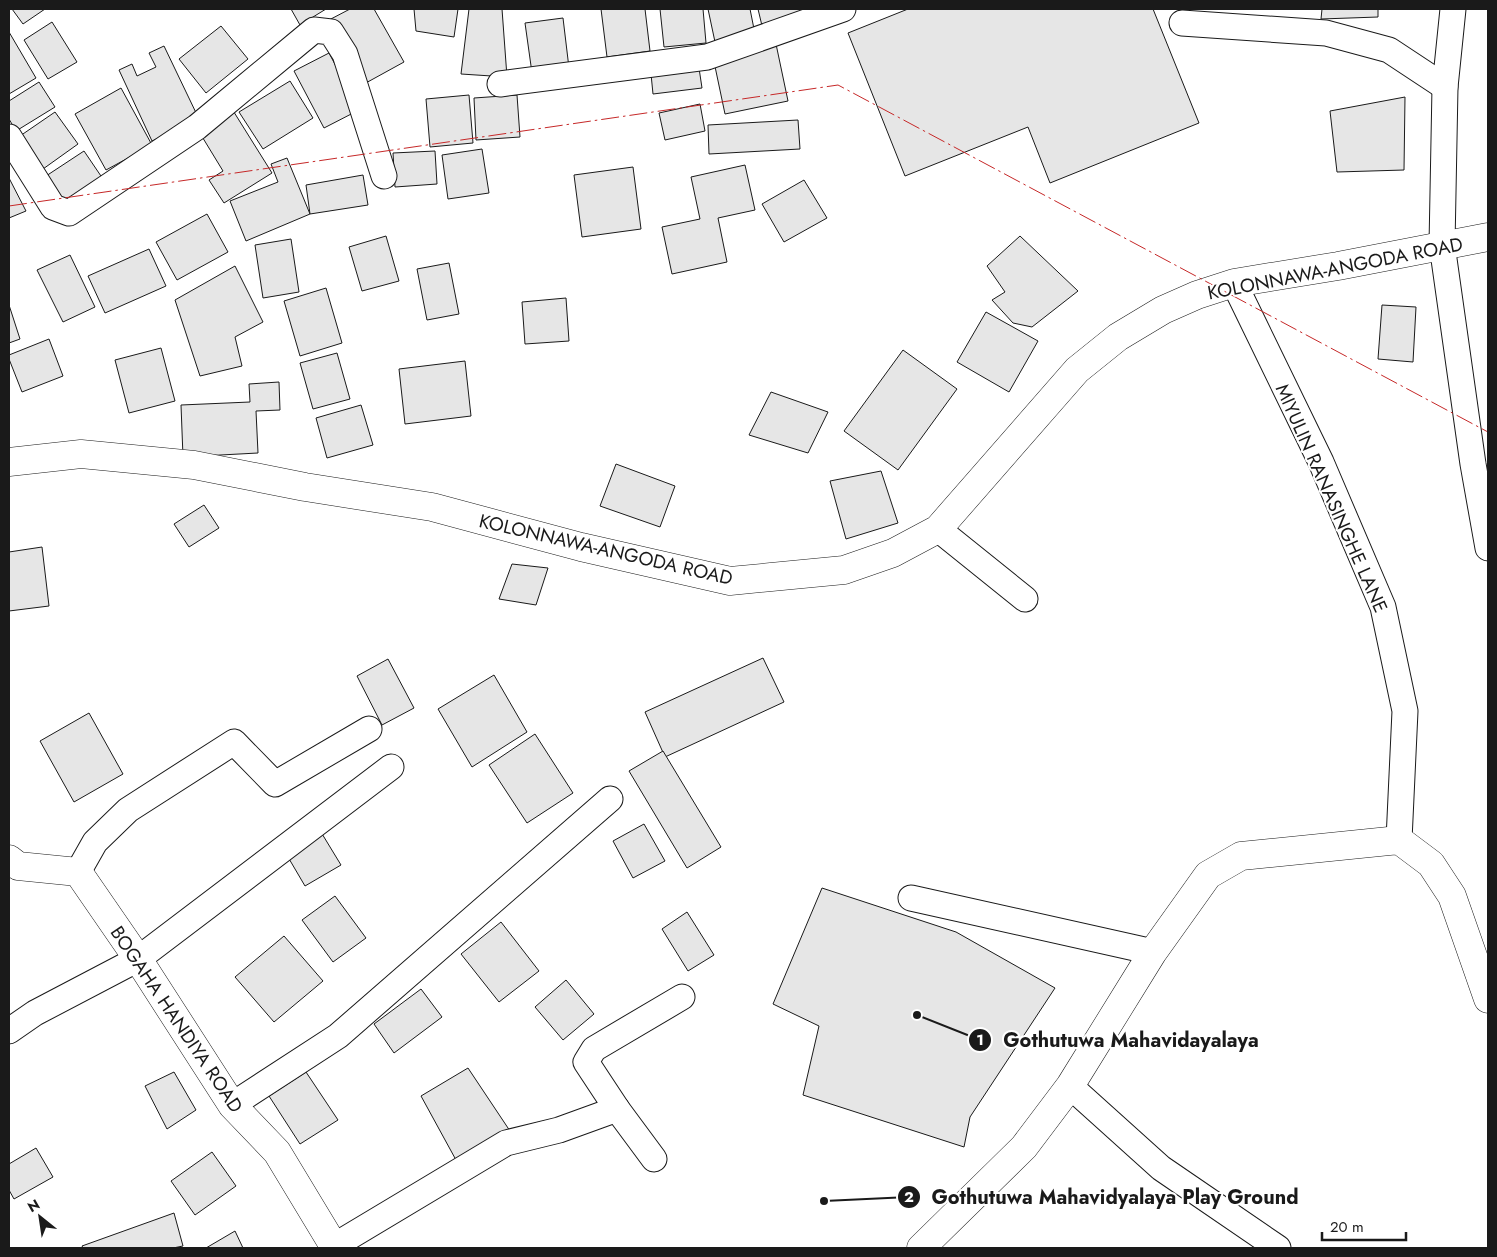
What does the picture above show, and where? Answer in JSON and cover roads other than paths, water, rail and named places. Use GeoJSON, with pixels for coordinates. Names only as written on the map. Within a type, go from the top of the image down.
{"type":"FeatureCollection","features":[{"type":"Feature","properties":{"kind":"main road","name":"KOLONNAWA-ANGODA ROAD"},"geometry":{"type":"LineString","coordinates":[[9,462],[81,454],[194,465],[304,487],[432,507],[581,547],[730,582],[844,570],[893,553],[938,529],[1077,370],[1118,337],[1163,310],[1197,295],[1234,284],[1488,237]]}},
{"type":"Feature","properties":{"kind":"main road"},"geometry":{"type":"LineString","coordinates":[[920,1248],[1024,1147],[1070,1086],[1153,952],[1208,875],[1241,856],[1399,840],[1431,864],[1452,896],[1488,998]]}},
{"type":"Feature","properties":{"kind":"main road"},"geometry":{"type":"LineString","coordinates":[[12,868],[78,872]]}},
{"type":"Feature","properties":{"kind":"main road","name":"BOGAHA HANDIYA ROAD"},"geometry":{"type":"LineString","coordinates":[[78,872],[138,959],[232,1106],[277,1152],[334,1247]]}},
{"type":"Feature","properties":{"kind":"street"},"geometry":{"type":"LineString","coordinates":[[500,84],[707,56],[843,9]]}},
{"type":"Feature","properties":{"kind":"street"},"geometry":{"type":"LineString","coordinates":[[1453,9],[1445,87],[1442,245],[1480,463],[1488,548]]}},
{"type":"Feature","properties":{"kind":"street"},"geometry":{"type":"LineString","coordinates":[[1182,23],[1326,33],[1389,50],[1445,87]]}},
{"type":"Feature","properties":{"kind":"street"},"geometry":{"type":"LineString","coordinates":[[9,137],[53,207],[70,213],[197,126],[314,30],[331,32],[345,54],[384,176]]}},
{"type":"Feature","properties":{"kind":"street","name":"MIYULIN RANASINGHE LANE"},"geometry":{"type":"LineString","coordinates":[[1234,284],[1321,462],[1384,607],[1405,711],[1399,840]]}},
{"type":"Feature","properties":{"kind":"street"},"geometry":{"type":"LineString","coordinates":[[938,529],[1025,599]]}},
{"type":"Feature","properties":{"kind":"street"},"geometry":{"type":"LineString","coordinates":[[78,872],[95,842],[128,810],[234,742],[275,784],[369,729]]}},
{"type":"Feature","properties":{"kind":"street"},"geometry":{"type":"LineString","coordinates":[[9,1031],[35,1013],[138,959],[391,767]]}},
{"type":"Feature","properties":{"kind":"street"},"geometry":{"type":"LineString","coordinates":[[232,1106],[338,1036],[610,799]]}},
{"type":"Feature","properties":{"kind":"street"},"geometry":{"type":"LineString","coordinates":[[911,898],[1153,952]]}},
{"type":"Feature","properties":{"kind":"street"},"geometry":{"type":"LineString","coordinates":[[654,1159],[617,1109],[586,1062],[594,1049],[682,997]]}},
{"type":"Feature","properties":{"kind":"street"},"geometry":{"type":"LineString","coordinates":[[1070,1086],[1161,1168],[1278,1248]]}},
{"type":"Feature","properties":{"kind":"street"},"geometry":{"type":"LineString","coordinates":[[334,1247],[506,1142],[559,1130],[617,1109]]}},
{"type":"Feature","properties":{"kind":"place","name":"Gothutuwa Mahavidayalaya"},"geometry":{"type":"Point","coordinates":[917,1015]}},
{"type":"Feature","properties":{"kind":"place","name":"Gothutuwa Mahavidyalaya Play Ground"},"geometry":{"type":"Point","coordinates":[824,1201]}}]}
